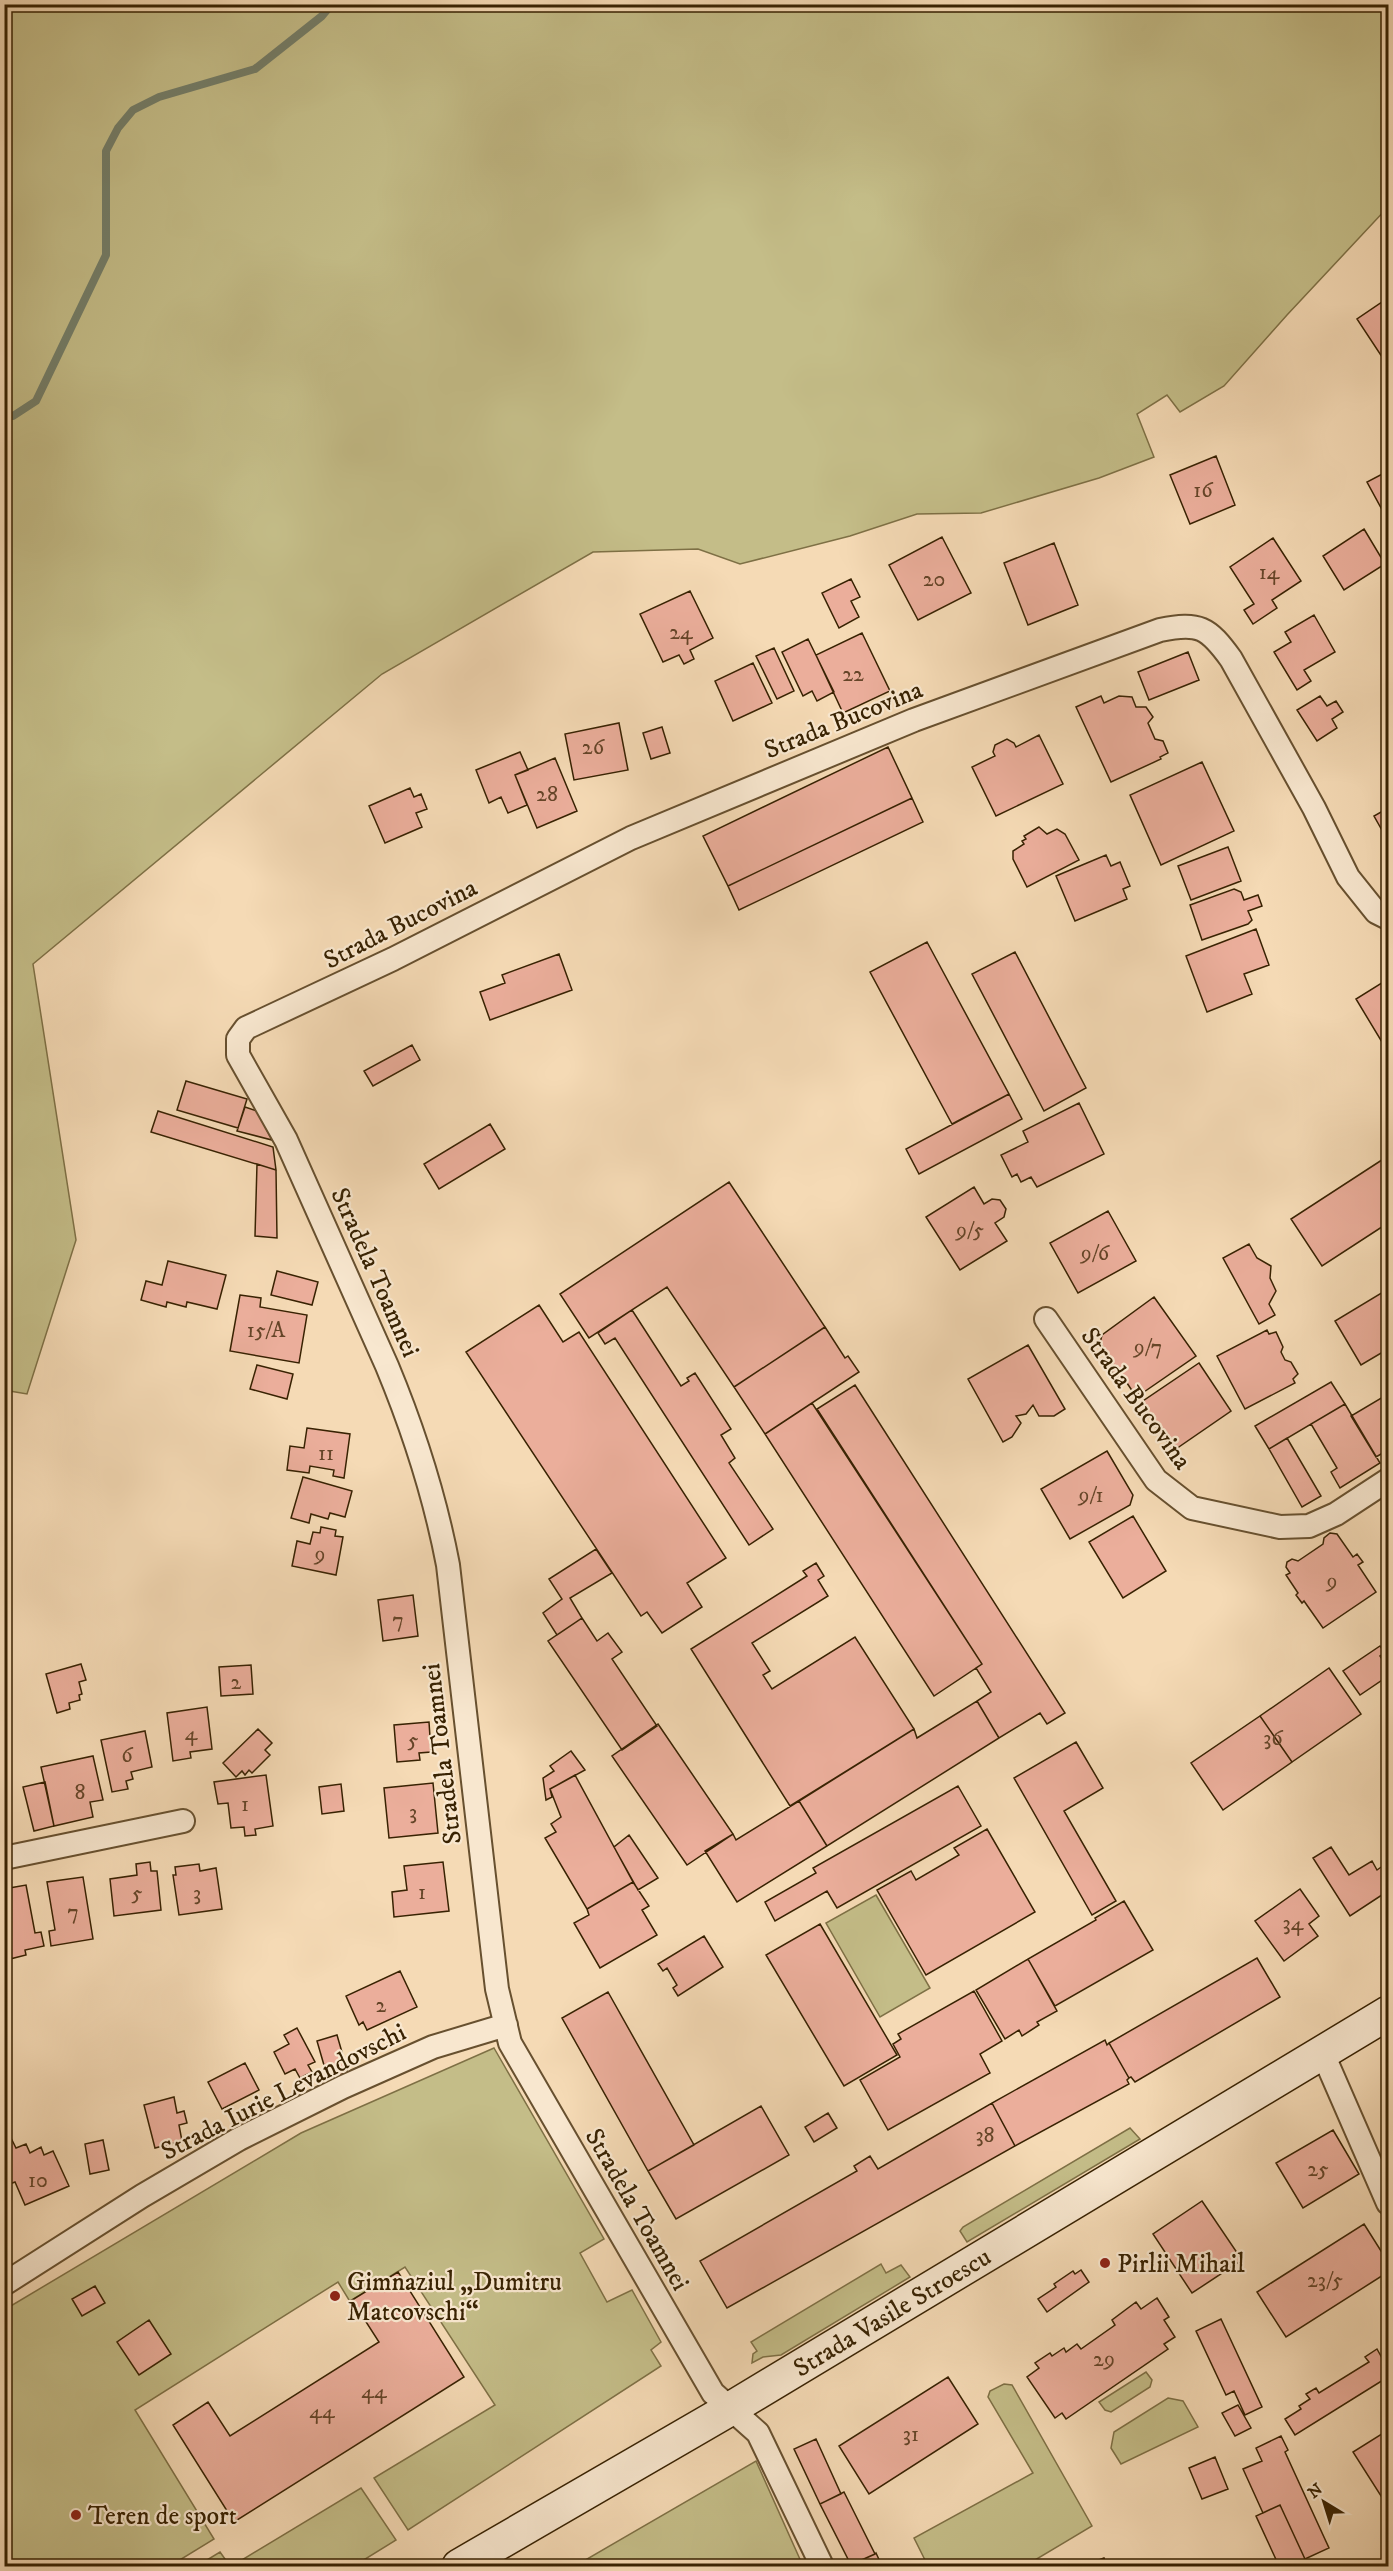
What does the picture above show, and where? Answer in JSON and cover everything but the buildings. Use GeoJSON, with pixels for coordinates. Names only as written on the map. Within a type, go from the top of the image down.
{"type":"FeatureCollection","features":[{"type":"Feature","properties":{"kind":"main road","name":"Strada Vasile Stroescu"},"geometry":{"type":"LineString","coordinates":[[459,2566],[730,2409],[1389,2013]]}},
{"type":"Feature","properties":{"kind":"street","name":"Strada Bucovina"},"geometry":{"type":"LineString","coordinates":[[245,1070],[236,1049],[238,1039],[246,1028],[393,959],[631,838],[914,720],[1160,630],[1181,626],[1198,627],[1221,645],[1231,659],[1314,808],[1348,877],[1376,912],[1389,918]]}},
{"type":"Feature","properties":{"kind":"street","name":"Stradela Toamnei"},"geometry":{"type":"LineString","coordinates":[[245,1070],[286,1140],[377,1343],[403,1404],[439,1518],[448,1565],[497,1989],[510,2043],[713,2393],[758,2433],[822,2566]]}},
{"type":"Feature","properties":{"kind":"street","name":"Strada Bucovina"},"geometry":{"type":"LineString","coordinates":[[1046,1319],[1156,1480],[1192,1508],[1280,1527],[1310,1526],[1336,1514],[1389,1480]]}},
{"type":"Feature","properties":{"kind":"street"},"geometry":{"type":"LineString","coordinates":[[4,1858],[183,1821]]}},
{"type":"Feature","properties":{"kind":"street","name":"Strada Iurie Levandovschi"},"geometry":{"type":"LineString","coordinates":[[4,2284],[142,2196],[239,2139],[343,2087],[433,2047],[506,2025]]}},
{"type":"Feature","properties":{"kind":"street"},"geometry":{"type":"LineString","coordinates":[[1323,2054],[1389,2203]]}},
{"type":"Feature","properties":{"kind":"shaded area"},"geometry":{"type":"Polygon","coordinates":[[[4,5],[1388,5],[1388,207],[1224,386],[1180,412],[1167,395],[1137,414],[1154,457],[1099,478],[981,513],[917,514],[850,536],[740,564],[698,549],[593,552],[382,674],[33,964],[76,1240],[27,1394],[4,1390],[4,5]]]}},
{"type":"Feature","properties":{"kind":"shaded area"},"geometry":{"type":"Polygon","coordinates":[[[876,1895],[930,1988],[880,2017],[826,1923],[876,1895]]]}},
{"type":"Feature","properties":{"kind":"shaded area","name":"Gimnaziul „Dumitru Matcovschi“"},"geometry":{"type":"Polygon","coordinates":[[[494,2048],[604,2239],[580,2253],[607,2302],[632,2290],[661,2342],[651,2350],[661,2366],[408,2530],[374,2478],[495,2405],[405,2267],[352,2300],[349,2300],[338,2282],[135,2410],[214,2539],[170,2566],[5,2566],[4,2310],[301,2133],[494,2048]]]}},
{"type":"Feature","properties":{"kind":"shaded area"},"geometry":{"type":"Polygon","coordinates":[[[1130,2128],[1140,2139],[967,2242],[960,2231],[963,2227],[1130,2128]]]}},
{"type":"Feature","properties":{"kind":"shaded area"},"geometry":{"type":"Polygon","coordinates":[[[881,2264],[886,2273],[901,2265],[910,2277],[781,2355],[763,2357],[752,2363],[753,2354],[757,2351],[751,2342],[881,2264]]]}},
{"type":"Feature","properties":{"kind":"shaded area"},"geometry":{"type":"Polygon","coordinates":[[[1146,2372],[1152,2380],[1150,2387],[1111,2412],[1105,2410],[1099,2402],[1146,2372]]]}},
{"type":"Feature","properties":{"kind":"shaded area"},"geometry":{"type":"Polygon","coordinates":[[[1004,2384],[1012,2385],[1092,2526],[1025,2566],[928,2566],[914,2538],[1033,2473],[988,2397],[990,2391],[1004,2384]]]}},
{"type":"Feature","properties":{"kind":"shaded area"},"geometry":{"type":"Polygon","coordinates":[[[1168,2398],[1183,2401],[1198,2427],[1121,2464],[1111,2448],[1114,2432],[1168,2398]]]}},
{"type":"Feature","properties":{"kind":"shaded area"},"geometry":{"type":"Polygon","coordinates":[[[756,2461],[803,2566],[575,2566],[756,2461]]]}},
{"type":"Feature","properties":{"kind":"shaded area"},"geometry":{"type":"Polygon","coordinates":[[[361,2488],[396,2540],[354,2566],[232,2566],[361,2488]]]}},
{"type":"Feature","properties":{"kind":"shaded area"},"geometry":{"type":"Polygon","coordinates":[[[220,2552],[230,2566],[197,2566],[220,2552]]]}},
{"type":"Feature","properties":{"kind":"waterway"},"geometry":{"type":"LineString","coordinates":[[4,415],[13,416],[36,401],[106,255],[106,151],[118,128],[133,110],[159,97],[255,69],[322,16],[332,4]]}},
{"type":"Feature","properties":{"kind":"place","name":"Pirlii Mihail"},"geometry":{"type":"Point","coordinates":[1105,2263]}},
{"type":"Feature","properties":{"kind":"place","name":"Gimnaziul „Dumitru Matcovschi“"},"geometry":{"type":"Point","coordinates":[335,2296]}},
{"type":"Feature","properties":{"kind":"place","name":"Teren de sport"},"geometry":{"type":"Point","coordinates":[76,2515]}}]}
